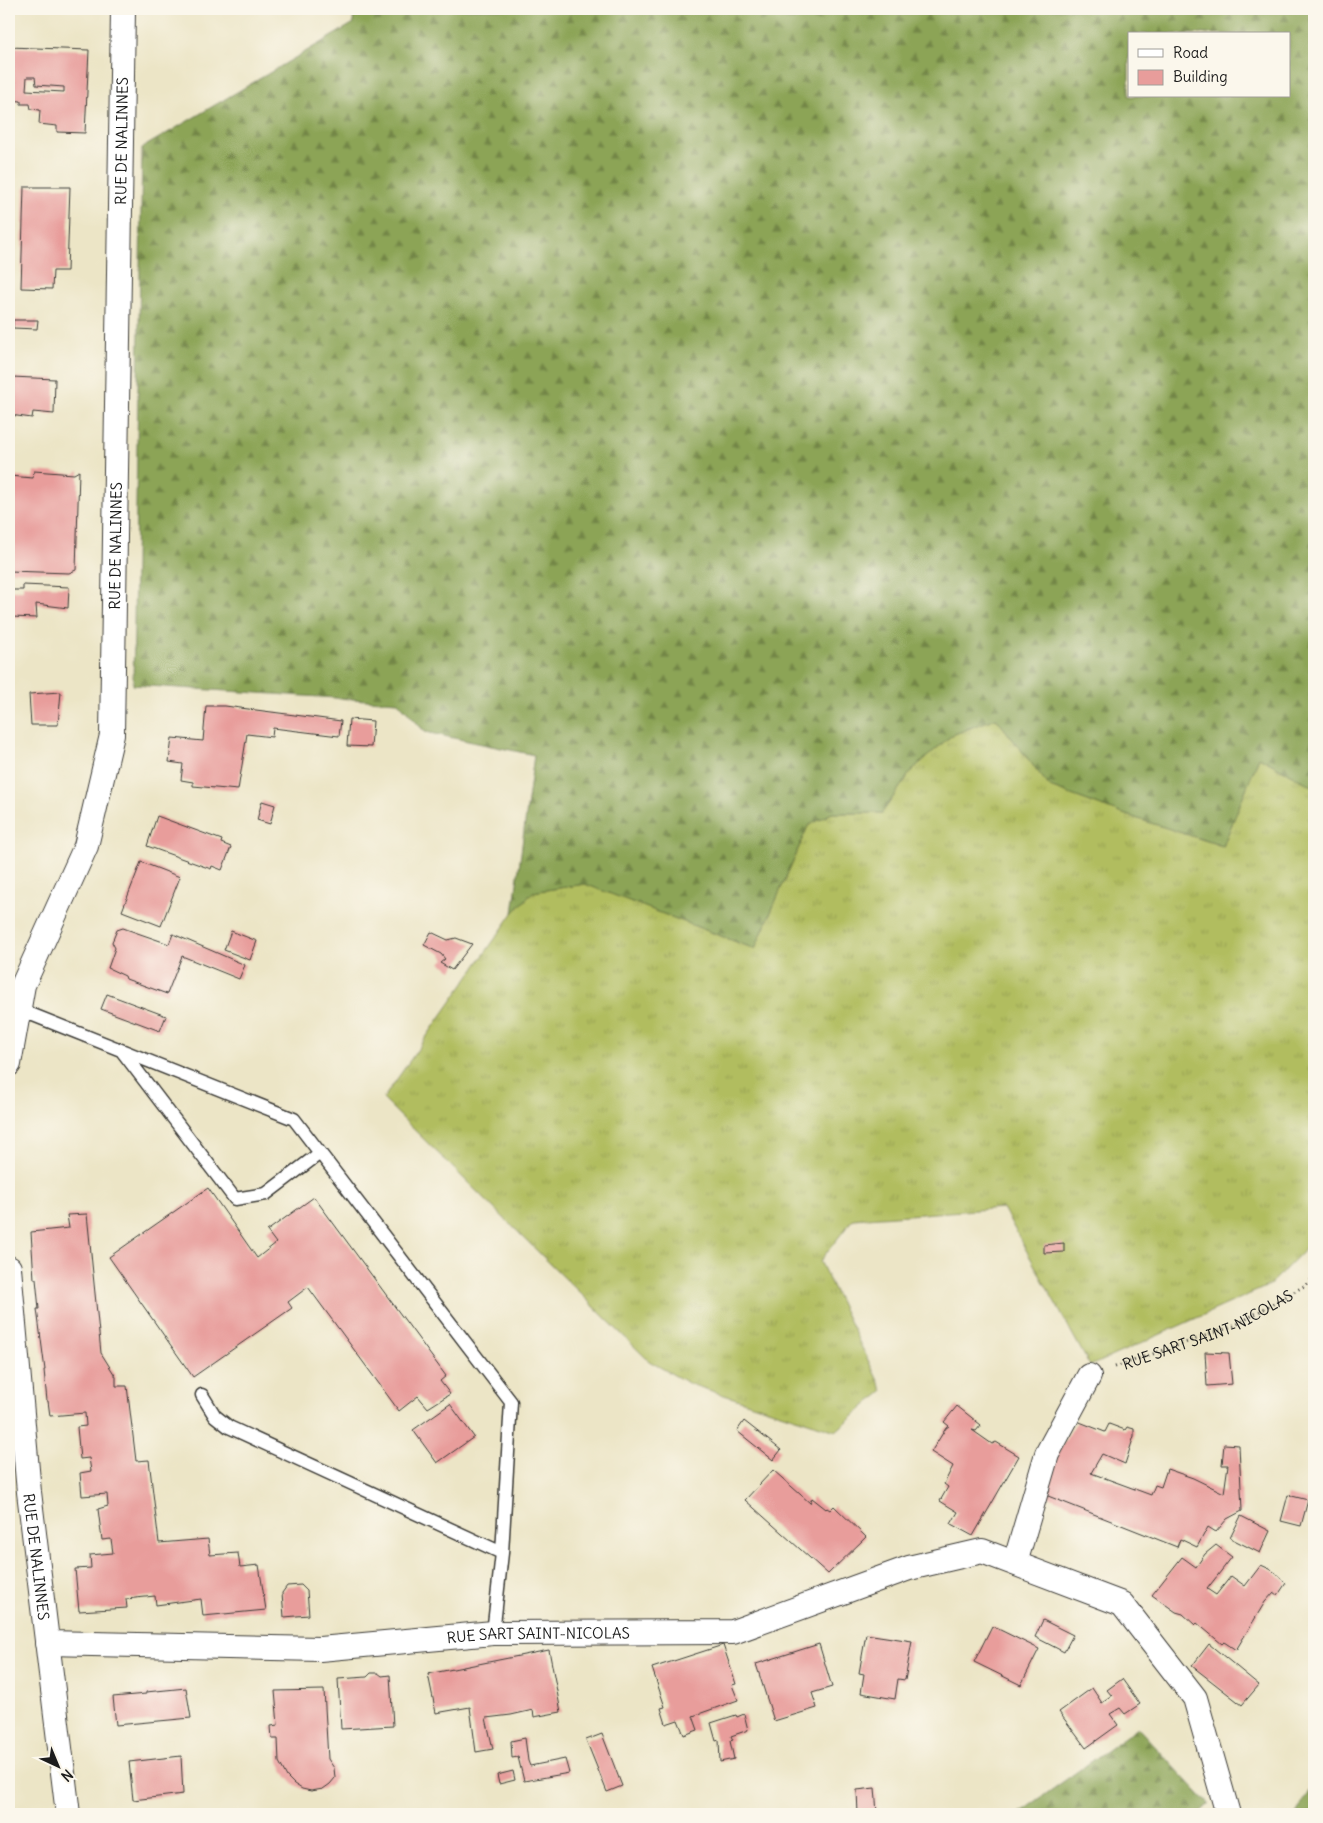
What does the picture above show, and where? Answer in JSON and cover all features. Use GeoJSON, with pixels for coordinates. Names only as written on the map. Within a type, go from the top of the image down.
{"type":"FeatureCollection","features":[{"type":"Feature","properties":{"kind":"street","name":"RUE DE NALINNES"},"geometry":{"type":"LineString","coordinates":[[9,1064],[23,985],[86,846],[112,735],[122,9]]}},
{"type":"Feature","properties":{"kind":"street","name":"RUE DE NALINNES"},"geometry":{"type":"LineString","coordinates":[[9,1268],[29,1492],[68,1814]]}},
{"type":"Feature","properties":{"kind":"street"},"geometry":{"type":"LineString","coordinates":[[1015,1563],[1047,1454],[1089,1376]]}},
{"type":"Feature","properties":{"kind":"street","name":"RUE SART SAINT-NICOLAS"},"geometry":{"type":"LineString","coordinates":[[47,1644],[320,1649],[493,1633],[733,1632],[909,1568],[982,1551],[1122,1604],[1195,1698],[1228,1814]]}},
{"type":"Feature","properties":{"kind":"lane"},"geometry":{"type":"LineString","coordinates":[[18,1009],[294,1119],[511,1402],[502,1553],[493,1633]]}},
{"type":"Feature","properties":{"kind":"lane"},"geometry":{"type":"LineString","coordinates":[[120,1050],[235,1199],[266,1194],[320,1154]]}},
{"type":"Feature","properties":{"kind":"lane"},"geometry":{"type":"LineString","coordinates":[[202,1395],[215,1416],[229,1427],[502,1553]]}},
{"type":"Feature","properties":{"kind":"path","name":"RUE SART SAINT-NICOLAS"},"geometry":{"type":"LineString","coordinates":[[1089,1376],[1234,1326],[1306,1285],[1314,1277]]}},
{"type":"Feature","properties":{"kind":"green space"},"geometry":{"type":"Polygon","coordinates":[[[351,9],[1314,9],[1314,787],[1259,757],[1223,846],[1126,815],[1050,787],[996,718],[952,735],[912,770],[882,813],[832,813],[808,826],[755,949],[585,884],[533,892],[513,913],[534,755],[425,732],[398,702],[133,685],[142,148],[354,23],[351,9]]]}},
{"type":"Feature","properties":{"kind":"green space"},"geometry":{"type":"Polygon","coordinates":[[[996,718],[1050,787],[1126,815],[1223,846],[1259,757],[1314,787],[1314,1240],[1270,1285],[1090,1366],[1003,1208],[853,1219],[820,1261],[883,1391],[836,1431],[690,1384],[649,1361],[383,1099],[513,913],[533,892],[585,884],[755,949],[808,826],[832,813],[882,813],[912,770],[952,735],[996,718]]]}},
{"type":"Feature","properties":{"kind":"green space"},"geometry":{"type":"Polygon","coordinates":[[[1138,1728],[1209,1804],[1198,1814],[1018,1814],[1138,1728]]]}},
{"type":"Feature","properties":{"kind":"green space"},"geometry":{"type":"Polygon","coordinates":[[[1314,1782],[1314,1814],[1296,1814],[1314,1782]]]}},
{"type":"Feature","properties":{"kind":"building"},"geometry":{"type":"Polygon","coordinates":[[[9,47],[89,50],[85,133],[57,132],[57,126],[39,124],[40,110],[31,109],[30,104],[21,104],[21,101],[9,100],[9,47]],[[27,77],[26,90],[64,92],[64,87],[36,85],[35,77],[27,77]]]}},
{"type":"Feature","properties":{"kind":"building"},"geometry":{"type":"Polygon","coordinates":[[[24,187],[70,187],[67,271],[53,271],[52,289],[21,288],[24,187]]]}},
{"type":"Feature","properties":{"kind":"building"},"geometry":{"type":"Polygon","coordinates":[[[13,320],[38,320],[37,329],[13,328],[13,320]]]}},
{"type":"Feature","properties":{"kind":"building"},"geometry":{"type":"Polygon","coordinates":[[[12,377],[55,379],[54,414],[33,412],[32,418],[10,415],[12,377]]]}},
{"type":"Feature","properties":{"kind":"building"},"geometry":{"type":"Polygon","coordinates":[[[34,471],[74,474],[79,471],[76,570],[69,573],[9,571],[9,531],[11,531],[12,527],[9,527],[9,476],[33,478],[34,471]]]}},
{"type":"Feature","properties":{"kind":"building"},"geometry":{"type":"Polygon","coordinates":[[[23,585],[69,587],[68,608],[36,604],[37,618],[11,617],[9,590],[23,590],[23,585]]]}},
{"type":"Feature","properties":{"kind":"building"},"geometry":{"type":"Polygon","coordinates":[[[61,692],[58,725],[31,725],[29,694],[61,692]]]}},
{"type":"Feature","properties":{"kind":"building"},"geometry":{"type":"Polygon","coordinates":[[[206,706],[225,706],[341,721],[339,736],[273,728],[272,737],[247,734],[238,790],[193,786],[193,782],[181,780],[183,764],[169,762],[172,738],[203,741],[206,706]]]}},
{"type":"Feature","properties":{"kind":"building"},"geometry":{"type":"Polygon","coordinates":[[[349,719],[373,721],[371,747],[347,746],[349,719]]]}},
{"type":"Feature","properties":{"kind":"building"},"geometry":{"type":"Polygon","coordinates":[[[262,801],[275,805],[270,824],[257,820],[262,801]]]}},
{"type":"Feature","properties":{"kind":"building"},"geometry":{"type":"Polygon","coordinates":[[[157,816],[222,840],[221,843],[231,847],[222,870],[212,866],[211,869],[147,846],[157,816]]]}},
{"type":"Feature","properties":{"kind":"building"},"geometry":{"type":"Polygon","coordinates":[[[141,862],[180,877],[161,926],[122,911],[141,862]]]}},
{"type":"Feature","properties":{"kind":"building"},"geometry":{"type":"Polygon","coordinates":[[[123,928],[169,944],[173,934],[245,965],[239,979],[182,956],[167,994],[126,979],[125,976],[108,968],[115,948],[112,942],[117,930],[123,928]]]}},
{"type":"Feature","properties":{"kind":"building"},"geometry":{"type":"Polygon","coordinates":[[[231,931],[257,941],[250,960],[224,950],[231,931]]]}},
{"type":"Feature","properties":{"kind":"building"},"geometry":{"type":"Polygon","coordinates":[[[431,932],[448,940],[456,938],[472,944],[452,970],[440,963],[445,959],[441,954],[424,945],[431,932]]]}},
{"type":"Feature","properties":{"kind":"building"},"geometry":{"type":"Polygon","coordinates":[[[107,994],[166,1016],[160,1031],[101,1009],[107,994]]]}},
{"type":"Feature","properties":{"kind":"building"},"geometry":{"type":"Polygon","coordinates":[[[208,1188],[257,1258],[276,1243],[267,1231],[314,1197],[446,1376],[440,1381],[450,1394],[428,1408],[418,1396],[399,1411],[308,1287],[288,1302],[292,1308],[193,1377],[109,1257],[208,1188]]]}},
{"type":"Feature","properties":{"kind":"building"},"geometry":{"type":"Polygon","coordinates":[[[87,1214],[101,1353],[116,1377],[116,1386],[127,1386],[136,1461],[149,1460],[159,1543],[208,1539],[210,1555],[238,1553],[240,1567],[259,1565],[266,1610],[203,1616],[201,1599],[156,1605],[155,1596],[126,1599],[127,1608],[79,1611],[75,1569],[91,1568],[90,1555],[113,1553],[111,1539],[102,1540],[98,1509],[108,1506],[107,1494],[82,1496],[80,1473],[91,1471],[89,1458],[80,1459],[77,1427],[86,1426],[85,1413],[50,1416],[37,1309],[39,1309],[36,1279],[34,1279],[31,1232],[69,1228],[67,1215],[87,1214]]]}},
{"type":"Feature","properties":{"kind":"building"},"geometry":{"type":"Polygon","coordinates":[[[1064,1243],[1064,1252],[1044,1253],[1044,1245],[1064,1243]]]}},
{"type":"Feature","properties":{"kind":"building"},"geometry":{"type":"Polygon","coordinates":[[[1205,1352],[1229,1353],[1232,1384],[1207,1386],[1205,1352]]]}},
{"type":"Feature","properties":{"kind":"building"},"geometry":{"type":"Polygon","coordinates":[[[450,1404],[474,1437],[437,1463],[413,1430],[450,1404]]]}},
{"type":"Feature","properties":{"kind":"building"},"geometry":{"type":"Polygon","coordinates":[[[957,1406],[981,1425],[976,1431],[972,1430],[992,1444],[996,1442],[1019,1456],[973,1536],[951,1524],[958,1512],[940,1501],[948,1487],[944,1484],[953,1466],[931,1452],[949,1426],[944,1422],[957,1406]]]}},
{"type":"Feature","properties":{"kind":"building"},"geometry":{"type":"Polygon","coordinates":[[[744,1421],[781,1450],[773,1460],[737,1431],[744,1421]]]}},
{"type":"Feature","properties":{"kind":"building"},"geometry":{"type":"Polygon","coordinates":[[[1077,1421],[1105,1432],[1109,1424],[1125,1430],[1127,1427],[1134,1429],[1134,1436],[1125,1464],[1102,1454],[1091,1473],[1151,1495],[1155,1485],[1161,1487],[1167,1469],[1193,1478],[1224,1493],[1228,1465],[1222,1465],[1224,1444],[1239,1445],[1242,1511],[1227,1519],[1216,1532],[1208,1527],[1197,1547],[1180,1539],[1177,1547],[1043,1494],[1054,1459],[1077,1421]]]}},
{"type":"Feature","properties":{"kind":"building"},"geometry":{"type":"Polygon","coordinates":[[[773,1470],[810,1503],[812,1498],[826,1509],[830,1510],[834,1506],[866,1537],[828,1574],[745,1500],[773,1470]]]}},
{"type":"Feature","properties":{"kind":"building"},"geometry":{"type":"Polygon","coordinates":[[[1288,1495],[1308,1500],[1301,1526],[1281,1521],[1288,1495]]]}},
{"type":"Feature","properties":{"kind":"building"},"geometry":{"type":"Polygon","coordinates":[[[1241,1516],[1270,1531],[1260,1553],[1230,1538],[1241,1516]]]}},
{"type":"Feature","properties":{"kind":"building"},"geometry":{"type":"Polygon","coordinates":[[[1216,1545],[1232,1557],[1207,1589],[1216,1595],[1231,1576],[1245,1586],[1261,1565],[1272,1570],[1286,1583],[1278,1595],[1274,1592],[1265,1602],[1236,1650],[1224,1642],[1222,1644],[1197,1623],[1195,1625],[1183,1614],[1176,1612],[1152,1595],[1182,1557],[1196,1567],[1205,1554],[1216,1545]]]}},
{"type":"Feature","properties":{"kind":"building"},"geometry":{"type":"Polygon","coordinates":[[[301,1585],[307,1591],[309,1615],[284,1617],[282,1593],[287,1586],[301,1585]]]}},
{"type":"Feature","properties":{"kind":"building"},"geometry":{"type":"Polygon","coordinates":[[[1043,1620],[1073,1635],[1064,1652],[1035,1637],[1043,1620]]]}},
{"type":"Feature","properties":{"kind":"building"},"geometry":{"type":"Polygon","coordinates":[[[992,1626],[1039,1649],[1021,1685],[974,1662],[992,1626]]]}},
{"type":"Feature","properties":{"kind":"building"},"geometry":{"type":"Polygon","coordinates":[[[866,1634],[912,1641],[905,1680],[898,1679],[895,1699],[861,1693],[864,1674],[859,1673],[866,1634]]]}},
{"type":"Feature","properties":{"kind":"building"},"geometry":{"type":"Polygon","coordinates":[[[819,1644],[832,1687],[812,1693],[817,1708],[774,1721],[756,1664],[819,1644]]]}},
{"type":"Feature","properties":{"kind":"building"},"geometry":{"type":"Polygon","coordinates":[[[1209,1644],[1259,1685],[1242,1705],[1192,1666],[1209,1644]]]}},
{"type":"Feature","properties":{"kind":"building"},"geometry":{"type":"Polygon","coordinates":[[[723,1645],[736,1684],[732,1685],[738,1700],[693,1716],[698,1730],[684,1735],[678,1720],[666,1724],[661,1708],[665,1707],[652,1668],[723,1645]]]}},
{"type":"Feature","properties":{"kind":"building"},"geometry":{"type":"Polygon","coordinates":[[[549,1650],[561,1712],[534,1717],[533,1710],[486,1718],[493,1749],[476,1752],[470,1707],[436,1713],[428,1674],[549,1650]]]}},
{"type":"Feature","properties":{"kind":"building"},"geometry":{"type":"Polygon","coordinates":[[[371,1673],[378,1673],[382,1676],[390,1675],[393,1726],[341,1729],[338,1679],[367,1677],[371,1673]]]}},
{"type":"Feature","properties":{"kind":"building"},"geometry":{"type":"Polygon","coordinates":[[[1122,1679],[1140,1704],[1125,1714],[1120,1708],[1110,1714],[1118,1725],[1086,1748],[1059,1712],[1092,1688],[1102,1703],[1112,1696],[1107,1690],[1122,1679]]]}},
{"type":"Feature","properties":{"kind":"building"},"geometry":{"type":"Polygon","coordinates":[[[186,1688],[191,1718],[116,1725],[113,1697],[186,1688]]]}},
{"type":"Feature","properties":{"kind":"building"},"geometry":{"type":"Polygon","coordinates":[[[324,1690],[328,1759],[334,1768],[335,1778],[323,1789],[311,1791],[302,1789],[294,1784],[287,1777],[279,1762],[278,1739],[272,1739],[271,1726],[278,1725],[275,1691],[324,1690]]]}},
{"type":"Feature","properties":{"kind":"building"},"geometry":{"type":"Polygon","coordinates":[[[744,1714],[748,1730],[731,1736],[733,1740],[730,1741],[734,1759],[720,1762],[719,1740],[716,1741],[711,1723],[744,1714]]]}},
{"type":"Feature","properties":{"kind":"building"},"geometry":{"type":"Polygon","coordinates":[[[602,1734],[622,1786],[607,1792],[586,1740],[602,1734]]]}},
{"type":"Feature","properties":{"kind":"building"},"geometry":{"type":"Polygon","coordinates":[[[525,1738],[530,1766],[565,1759],[569,1773],[524,1781],[518,1757],[512,1758],[511,1741],[525,1738]]]}},
{"type":"Feature","properties":{"kind":"building"},"geometry":{"type":"Polygon","coordinates":[[[181,1756],[183,1794],[133,1800],[129,1762],[181,1756]]]}},
{"type":"Feature","properties":{"kind":"building"},"geometry":{"type":"Polygon","coordinates":[[[513,1771],[515,1780],[499,1784],[497,1775],[513,1771]]]}},
{"type":"Feature","properties":{"kind":"building"},"geometry":{"type":"Polygon","coordinates":[[[875,1788],[877,1813],[858,1814],[857,1790],[875,1788]]]}}]}
